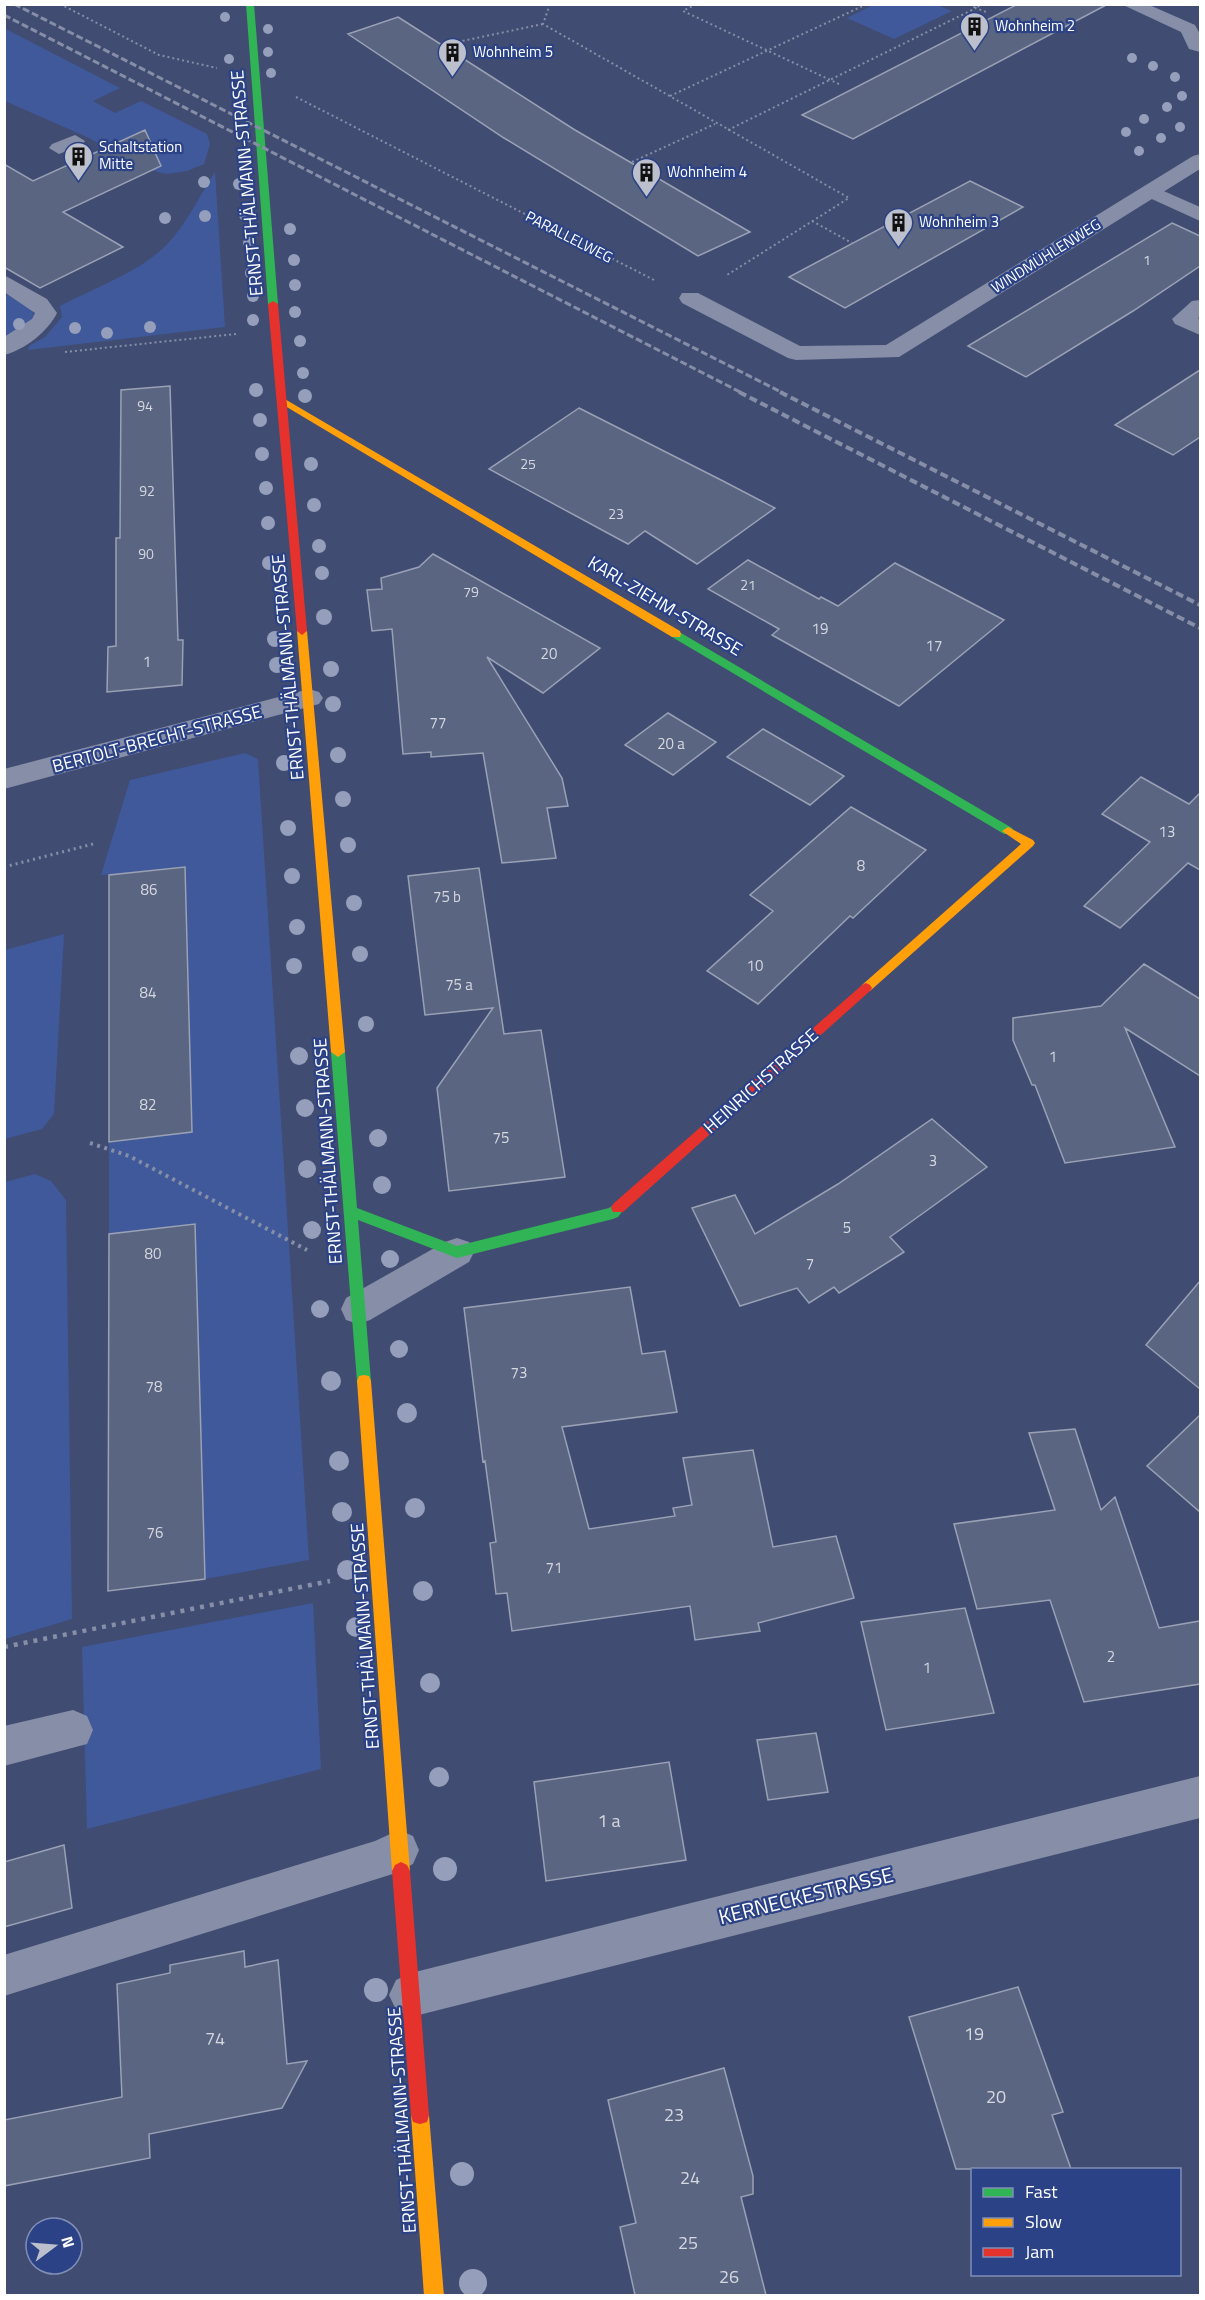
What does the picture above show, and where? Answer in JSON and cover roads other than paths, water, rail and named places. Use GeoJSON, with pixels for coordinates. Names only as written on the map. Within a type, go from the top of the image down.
{"type":"FeatureCollection","features":[{"type":"Feature","properties":{"kind":"street","name":"ERNST-THÄLMANN-STRASSE"},"geometry":{"type":"LineString","coordinates":[[250,4],[261,166],[309,699],[357,1292],[434,2295]]}},
{"type":"Feature","properties":{"kind":"street","name":"WINDMÜHLENWEG"},"geometry":{"type":"LineString","coordinates":[[690,298],[796,353],[891,352],[1200,160]]}},
{"type":"Feature","properties":{"kind":"street"},"geometry":{"type":"LineString","coordinates":[[4,282],[39,304],[46,313],[40,323],[4,348]]}},
{"type":"Feature","properties":{"kind":"street","name":"KARL-ZIEHM-STRASSE"},"geometry":{"type":"LineString","coordinates":[[283,400],[1029,843]]}},
{"type":"Feature","properties":{"kind":"street","name":"BERTOLT-BRECHT-STRASSE"},"geometry":{"type":"LineString","coordinates":[[4,779],[309,699]]}},
{"type":"Feature","properties":{"kind":"street","name":"HEINRICHSTRASSE"},"geometry":{"type":"LineString","coordinates":[[357,1292],[457,1252],[613,1213],[1029,843]]}},
{"type":"Feature","properties":{"kind":"street"},"geometry":{"type":"LineString","coordinates":[[350,1211],[457,1252]]}},
{"type":"Feature","properties":{"kind":"street"},"geometry":{"type":"LineString","coordinates":[[4,1746],[73,1730]]}},
{"type":"Feature","properties":{"kind":"street","name":"KERNECKESTRASSE"},"geometry":{"type":"LineString","coordinates":[[411,1995],[1200,1797]]}},
{"type":"Feature","properties":{"kind":"lane"},"geometry":{"type":"LineString","coordinates":[[1130,4],[1189,29],[1196,45],[1200,47]]}},
{"type":"Feature","properties":{"kind":"lane"},"geometry":{"type":"LineString","coordinates":[[1150,191],[1200,215]]}},
{"type":"Feature","properties":{"kind":"lane"},"geometry":{"type":"LineString","coordinates":[[1200,306],[1183,319],[1200,328]]}},
{"type":"Feature","properties":{"kind":"lane"},"geometry":{"type":"LineString","coordinates":[[4,1976],[382,1859],[399,1850]]}},
{"type":"Feature","properties":{"kind":"railway"},"geometry":{"type":"LineString","coordinates":[[14,4],[783,393]]}},
{"type":"Feature","properties":{"kind":"railway"},"geometry":{"type":"LineString","coordinates":[[4,15],[742,393]]}},
{"type":"Feature","properties":{"kind":"railway"},"geometry":{"type":"LineString","coordinates":[[739,392],[1200,628]]}},
{"type":"Feature","properties":{"kind":"railway"},"geometry":{"type":"LineString","coordinates":[[780,392],[1200,605]]}},
{"type":"Feature","properties":{"kind":"place","name":"Wohnheim 2"},"geometry":{"type":"Point","coordinates":[974,52]}},
{"type":"Feature","properties":{"kind":"place","name":"Wohnheim 5"},"geometry":{"type":"Point","coordinates":[452,78]}},
{"type":"Feature","properties":{"kind":"place","name":"Schaltstation Mitte"},"geometry":{"type":"Point","coordinates":[78,182]}},
{"type":"Feature","properties":{"kind":"place","name":"Wohnheim 4"},"geometry":{"type":"Point","coordinates":[646,198]}},
{"type":"Feature","properties":{"kind":"place","name":"Wohnheim 3"},"geometry":{"type":"Point","coordinates":[898,248]}}]}
